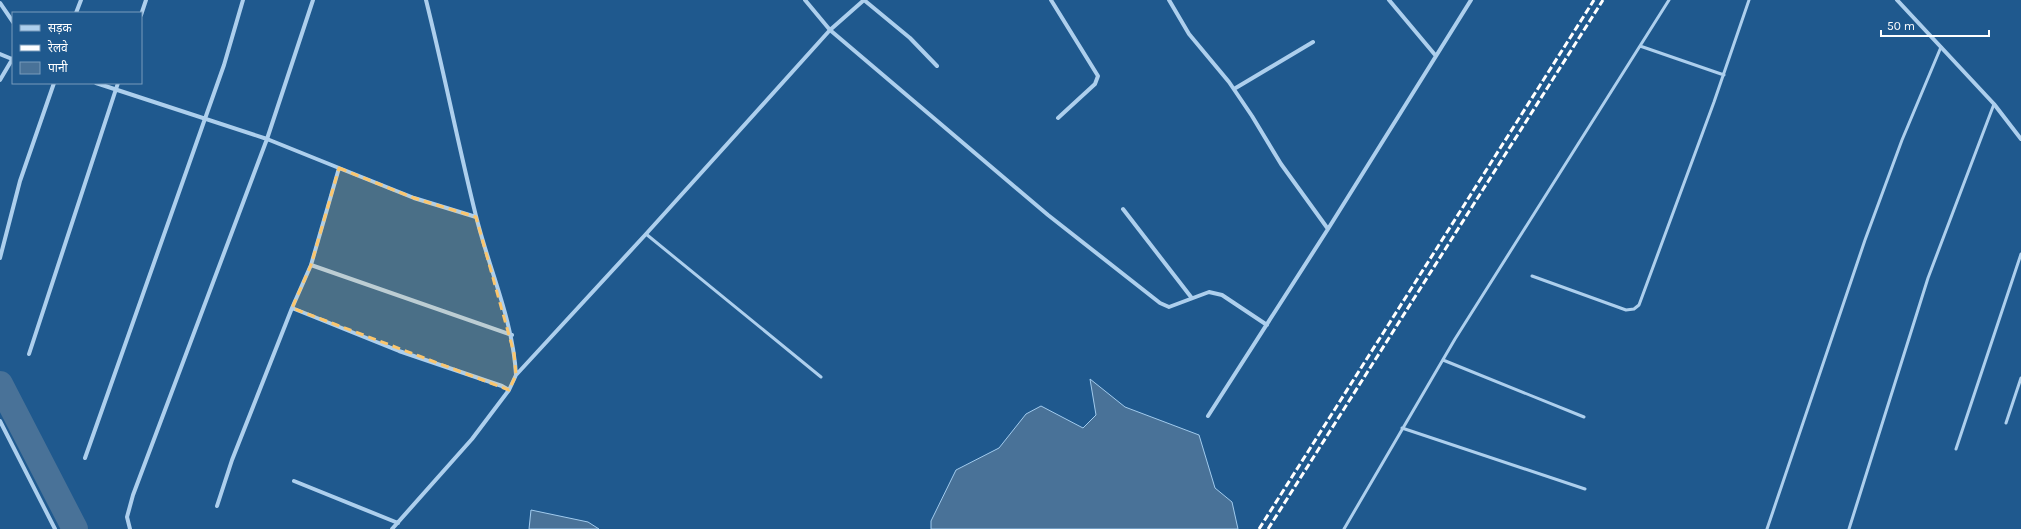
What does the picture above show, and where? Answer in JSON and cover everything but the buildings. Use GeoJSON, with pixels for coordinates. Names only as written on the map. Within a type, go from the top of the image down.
{"type":"FeatureCollection","features":[{"type":"Feature","properties":{"kind":"street"},"geometry":{"type":"LineString","coordinates":[[76,12],[81,0]]}},
{"type":"Feature","properties":{"kind":"street"},"geometry":{"type":"LineString","coordinates":[[142,12],[146,0]]}},
{"type":"Feature","properties":{"kind":"street"},"geometry":{"type":"LineString","coordinates":[[85,458],[205,119],[243,0]]}},
{"type":"Feature","properties":{"kind":"street"},"geometry":{"type":"LineString","coordinates":[[130,529],[127,517],[133,495],[267,139],[313,0]]}},
{"type":"Feature","properties":{"kind":"street"},"geometry":{"type":"LineString","coordinates":[[426,0],[442,64],[476,217],[512,335],[516,375]]}},
{"type":"Feature","properties":{"kind":"street"},"geometry":{"type":"LineString","coordinates":[[805,0],[830,30],[1048,215],[1160,304],[1169,307],[1178,305],[1191,297],[1210,292],[1222,295],[1267,325]]}},
{"type":"Feature","properties":{"kind":"street"},"geometry":{"type":"LineString","coordinates":[[392,529],[472,439],[509,390],[516,375],[646,234],[830,30],[864,0],[910,38],[937,66]]}},
{"type":"Feature","properties":{"kind":"street"},"geometry":{"type":"LineString","coordinates":[[1051,0],[1098,76],[1095,84],[1058,118]]}},
{"type":"Feature","properties":{"kind":"street"},"geometry":{"type":"LineString","coordinates":[[1169,0],[1189,34],[1234,89],[1280,164],[1328,229]]}},
{"type":"Feature","properties":{"kind":"street"},"geometry":{"type":"LineString","coordinates":[[1389,0],[1436,56]]}},
{"type":"Feature","properties":{"kind":"street"},"geometry":{"type":"LineString","coordinates":[[1208,416],[1328,229],[1471,0]]}},
{"type":"Feature","properties":{"kind":"street"},"geometry":{"type":"LineString","coordinates":[[1897,0],[1994,104],[2021,139]]}},
{"type":"Feature","properties":{"kind":"street"},"geometry":{"type":"LineString","coordinates":[[0,3],[12,21]]}},
{"type":"Feature","properties":{"kind":"street"},"geometry":{"type":"LineString","coordinates":[[1234,89],[1313,42]]}},
{"type":"Feature","properties":{"kind":"street"},"geometry":{"type":"LineString","coordinates":[[0,54],[12,58]]}},
{"type":"Feature","properties":{"kind":"street"},"geometry":{"type":"LineString","coordinates":[[0,80],[12,60]]}},
{"type":"Feature","properties":{"kind":"street"},"geometry":{"type":"LineString","coordinates":[[0,258],[20,181],[54,84]]}},
{"type":"Feature","properties":{"kind":"street"},"geometry":{"type":"LineString","coordinates":[[99,84],[267,139],[414,198],[476,217]]}},
{"type":"Feature","properties":{"kind":"street"},"geometry":{"type":"LineString","coordinates":[[29,354],[118,84]]}},
{"type":"Feature","properties":{"kind":"street"},"geometry":{"type":"LineString","coordinates":[[217,506],[232,460],[292,308],[311,265],[339,168]]}},
{"type":"Feature","properties":{"kind":"street"},"geometry":{"type":"LineString","coordinates":[[1123,209],[1191,297]]}},
{"type":"Feature","properties":{"kind":"street"},"geometry":{"type":"LineString","coordinates":[[311,265],[491,326],[512,335]]}},
{"type":"Feature","properties":{"kind":"street"},"geometry":{"type":"LineString","coordinates":[[292,308],[400,351],[509,390]]}},
{"type":"Feature","properties":{"kind":"street"},"geometry":{"type":"LineString","coordinates":[[0,421],[55,529]]}},
{"type":"Feature","properties":{"kind":"street"},"geometry":{"type":"LineString","coordinates":[[294,481],[398,523]]}},
{"type":"Feature","properties":{"kind":"lane"},"geometry":{"type":"LineString","coordinates":[[1344,529],[1455,339],[1669,0]]}},
{"type":"Feature","properties":{"kind":"lane"},"geometry":{"type":"LineString","coordinates":[[1532,276],[1626,310],[1634,309],[1640,305],[1724,75],[1749,0]]}},
{"type":"Feature","properties":{"kind":"lane"},"geometry":{"type":"LineString","coordinates":[[1640,46],[1724,75]]}},
{"type":"Feature","properties":{"kind":"lane"},"geometry":{"type":"LineString","coordinates":[[1767,529],[1865,240],[1905,133],[1941,46]]}},
{"type":"Feature","properties":{"kind":"lane"},"geometry":{"type":"LineString","coordinates":[[1849,529],[1928,278],[1994,104]]}},
{"type":"Feature","properties":{"kind":"lane"},"geometry":{"type":"LineString","coordinates":[[646,234],[821,377]]}},
{"type":"Feature","properties":{"kind":"lane"},"geometry":{"type":"LineString","coordinates":[[1956,450],[2021,254]]}},
{"type":"Feature","properties":{"kind":"lane"},"geometry":{"type":"LineString","coordinates":[[1444,360],[1584,416]]}},
{"type":"Feature","properties":{"kind":"lane"},"geometry":{"type":"LineString","coordinates":[[2006,423],[2021,378]]}},
{"type":"Feature","properties":{"kind":"lane"},"geometry":{"type":"LineString","coordinates":[[1402,428],[1585,489]]}},
{"type":"Feature","properties":{"kind":"highlighted area"},"geometry":{"type":"Polygon","coordinates":[[[339,168],[414,198],[476,217],[514,353],[516,375],[509,390],[292,308],[311,265],[339,168]]]}},
{"type":"Feature","properties":{"kind":"water"},"geometry":{"type":"Polygon","coordinates":[[[1090,379],[1125,407],[1199,435],[1215,488],[1232,502],[1238,529],[931,529],[931,521],[956,470],[999,448],[1026,414],[1041,406],[1083,428],[1096,415],[1090,379]]]}},
{"type":"Feature","properties":{"kind":"water"},"geometry":{"type":"Polygon","coordinates":[[[531,510],[588,522],[599,529],[529,529],[531,510]]]}},
{"type":"Feature","properties":{"kind":"waterway"},"geometry":{"type":"LineString","coordinates":[[0,384],[75,529]]}},
{"type":"Feature","properties":{"kind":"railway"},"geometry":{"type":"LineString","coordinates":[[1259,529],[1594,0]]}},
{"type":"Feature","properties":{"kind":"railway"},"geometry":{"type":"LineString","coordinates":[[1268,529],[1603,0]]}}]}
